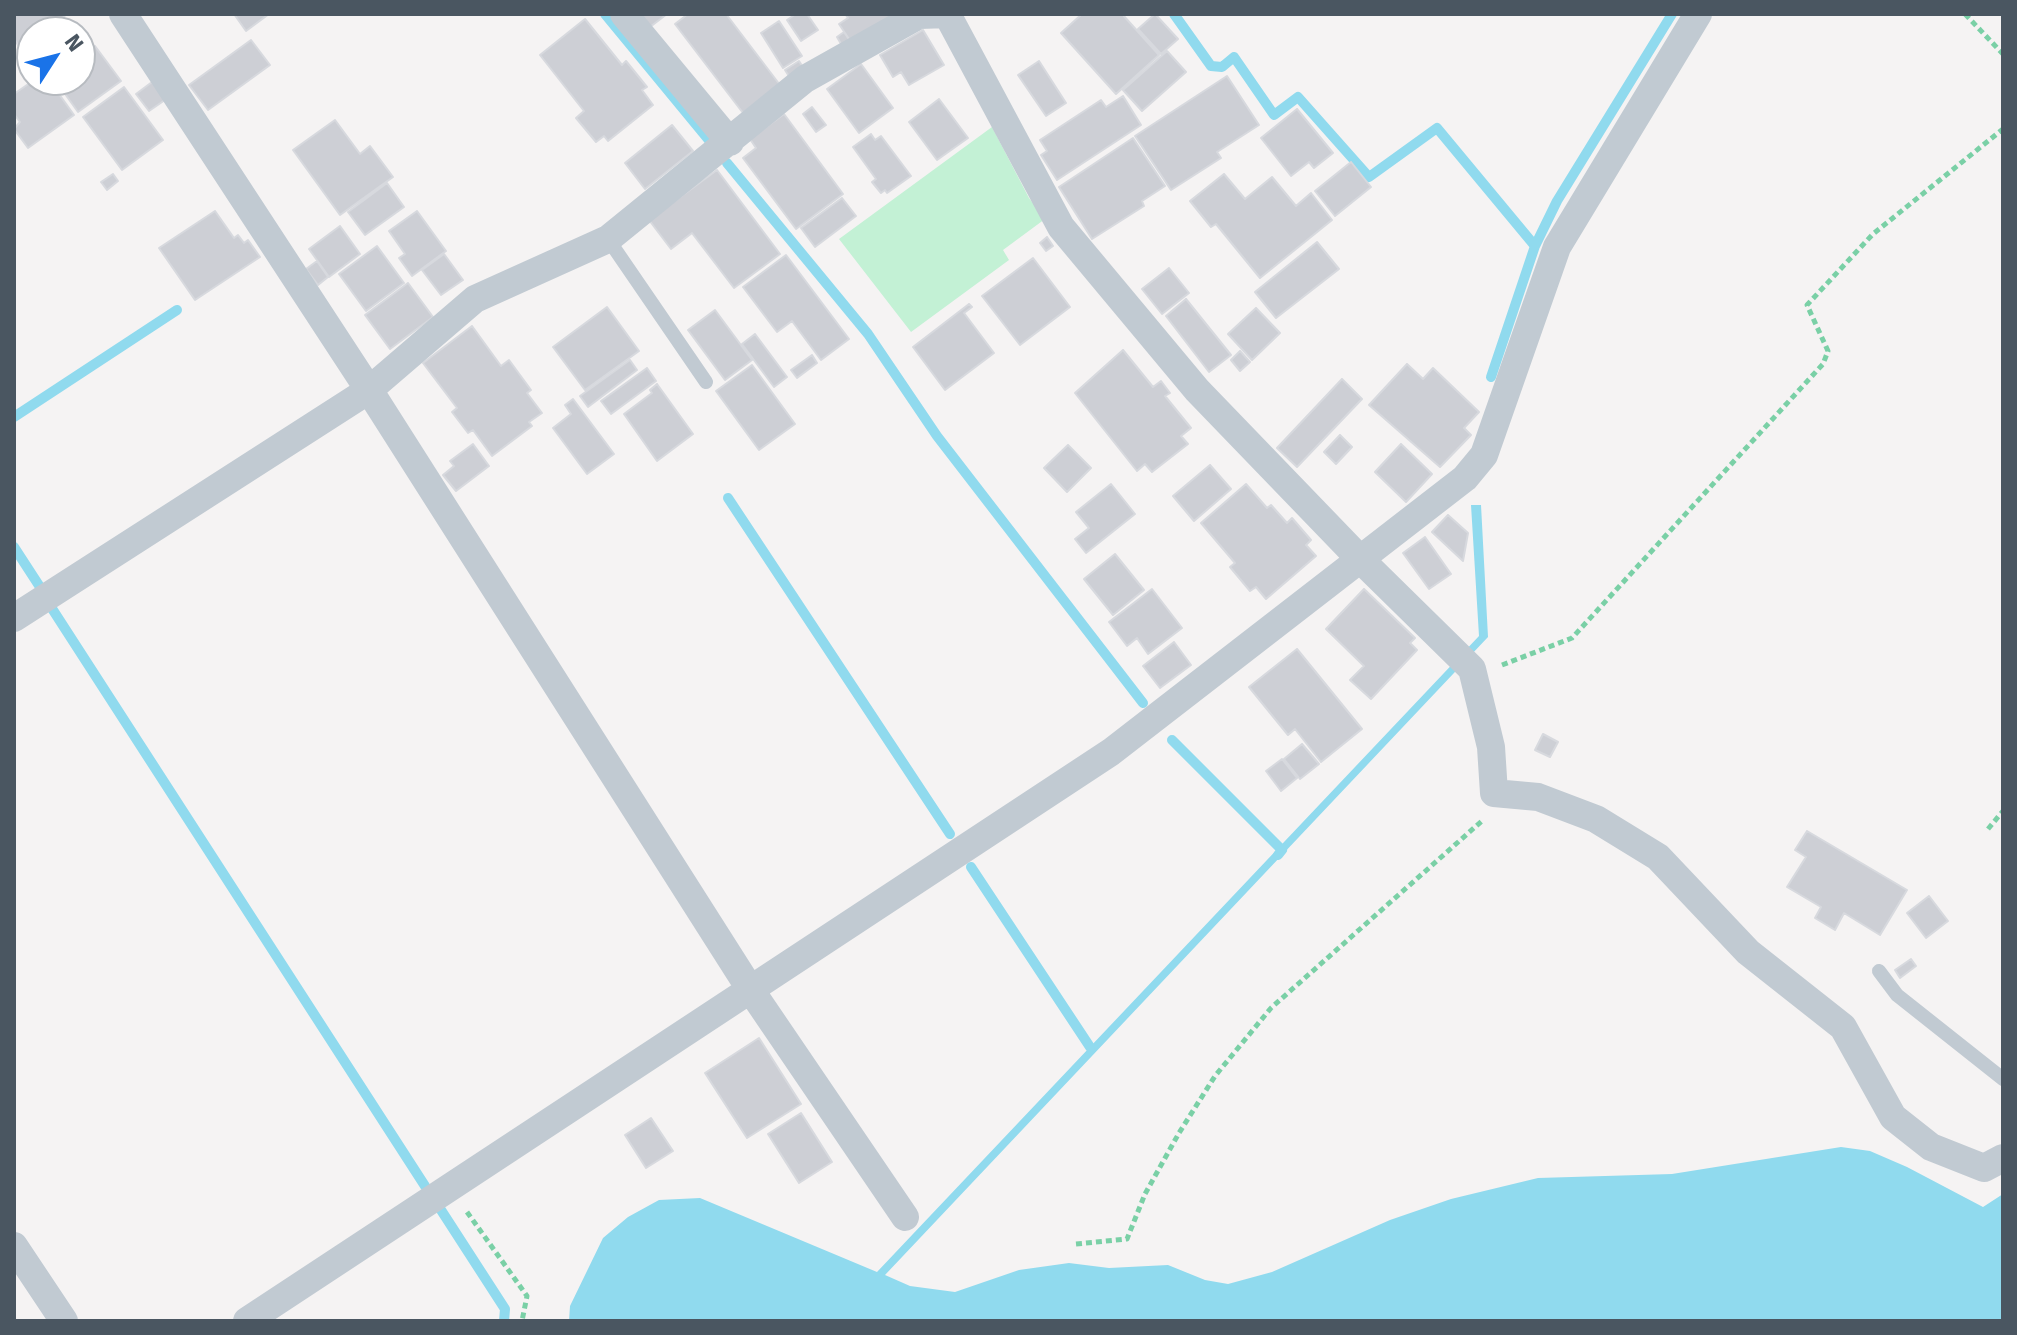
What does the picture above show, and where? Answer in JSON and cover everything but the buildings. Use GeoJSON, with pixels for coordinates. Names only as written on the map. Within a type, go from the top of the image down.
{"type":"FeatureCollection","features":[{"type":"Feature","properties":{"kind":"street"},"geometry":{"type":"LineString","coordinates":[[123,14],[369,390],[752,992],[905,1217]]}},
{"type":"Feature","properties":{"kind":"street"},"geometry":{"type":"LineString","coordinates":[[624,14],[730,142]]}},
{"type":"Feature","properties":{"kind":"street"},"geometry":{"type":"LineString","coordinates":[[14,618],[369,390],[475,299],[608,239],[805,79],[919,15],[949,14],[1061,227],[1197,390],[1473,672],[1491,747],[1494,793],[1538,797],[1596,819],[1658,857],[1748,952],[1843,1027],[1893,1117],[1931,1147],[1984,1168],[2003,1158]]}},
{"type":"Feature","properties":{"kind":"street"},"geometry":{"type":"LineString","coordinates":[[247,1321],[752,992],[1111,752],[1465,478],[1484,455],[1557,247],[1698,14]]}},
{"type":"Feature","properties":{"kind":"street"},"geometry":{"type":"LineString","coordinates":[[14,1246],[64,1321]]}},
{"type":"Feature","properties":{"kind":"lane"},"geometry":{"type":"LineString","coordinates":[[608,239],[706,382]]}},
{"type":"Feature","properties":{"kind":"lane"},"geometry":{"type":"LineString","coordinates":[[1879,971],[1897,995],[2003,1079]]}},
{"type":"Feature","properties":{"kind":"path"},"geometry":{"type":"LineString","coordinates":[[1965,14],[2003,54]]}},
{"type":"Feature","properties":{"kind":"path"},"geometry":{"type":"LineString","coordinates":[[1473,672],[1572,638],[1823,364],[1828,351],[1807,305],[1873,234],[2003,129]]}},
{"type":"Feature","properties":{"kind":"path"},"geometry":{"type":"LineString","coordinates":[[1076,1244],[1127,1239],[1145,1194],[1215,1076],[1271,1008],[1481,825],[1494,793]]}},
{"type":"Feature","properties":{"kind":"path"},"geometry":{"type":"LineString","coordinates":[[1988,829],[2003,811]]}},
{"type":"Feature","properties":{"kind":"path"},"geometry":{"type":"LineString","coordinates":[[451,1189],[527,1296],[522,1321]]}},
{"type":"Feature","properties":{"kind":"green space"},"geometry":{"type":"Polygon","coordinates":[[[992,127],[1029,198],[1045,219],[1003,250],[1009,260],[911,332],[839,239],[992,127]]]}},
{"type":"Feature","properties":{"kind":"water"},"geometry":{"type":"Polygon","coordinates":[[[1471,505],[1481,505],[1488,637],[885,1275],[910,1286],[955,1292],[1019,1270],[1069,1263],[1109,1268],[1168,1265],[1205,1280],[1228,1284],[1272,1272],[1390,1220],[1451,1199],[1538,1178],[1672,1174],[1841,1147],[1870,1151],[1983,1207],[2003,1194],[2003,1321],[569,1321],[570,1306],[603,1238],[628,1217],[659,1200],[700,1198],[877,1272],[1479,636],[1471,505]]]}},
{"type":"Feature","properties":{"kind":"waterway"},"geometry":{"type":"LineString","coordinates":[[605,14],[713,145]]}},
{"type":"Feature","properties":{"kind":"waterway"},"geometry":{"type":"LineString","coordinates":[[1174,14],[1211,66],[1222,67],[1234,57],[1274,115],[1298,97],[1369,177],[1437,128],[1535,246]]}},
{"type":"Feature","properties":{"kind":"waterway"},"geometry":{"type":"LineString","coordinates":[[1491,377],[1535,246],[1557,201],[1672,14]]}},
{"type":"Feature","properties":{"kind":"waterway"},"geometry":{"type":"LineString","coordinates":[[727,163],[868,334],[937,436],[1143,703]]}},
{"type":"Feature","properties":{"kind":"waterway"},"geometry":{"type":"LineString","coordinates":[[14,417],[177,310]]}},
{"type":"Feature","properties":{"kind":"waterway"},"geometry":{"type":"LineString","coordinates":[[728,498],[950,834]]}},
{"type":"Feature","properties":{"kind":"waterway"},"geometry":{"type":"LineString","coordinates":[[14,547],[40,587]]}},
{"type":"Feature","properties":{"kind":"waterway"},"geometry":{"type":"LineString","coordinates":[[51,607],[425,1186]]}},
{"type":"Feature","properties":{"kind":"waterway"},"geometry":{"type":"LineString","coordinates":[[1172,740],[1282,850],[1278,855]]}},
{"type":"Feature","properties":{"kind":"waterway"},"geometry":{"type":"LineString","coordinates":[[971,867],[1090,1047]]}},
{"type":"Feature","properties":{"kind":"waterway"},"geometry":{"type":"LineString","coordinates":[[441,1210],[505,1309],[504,1321]]}}]}
